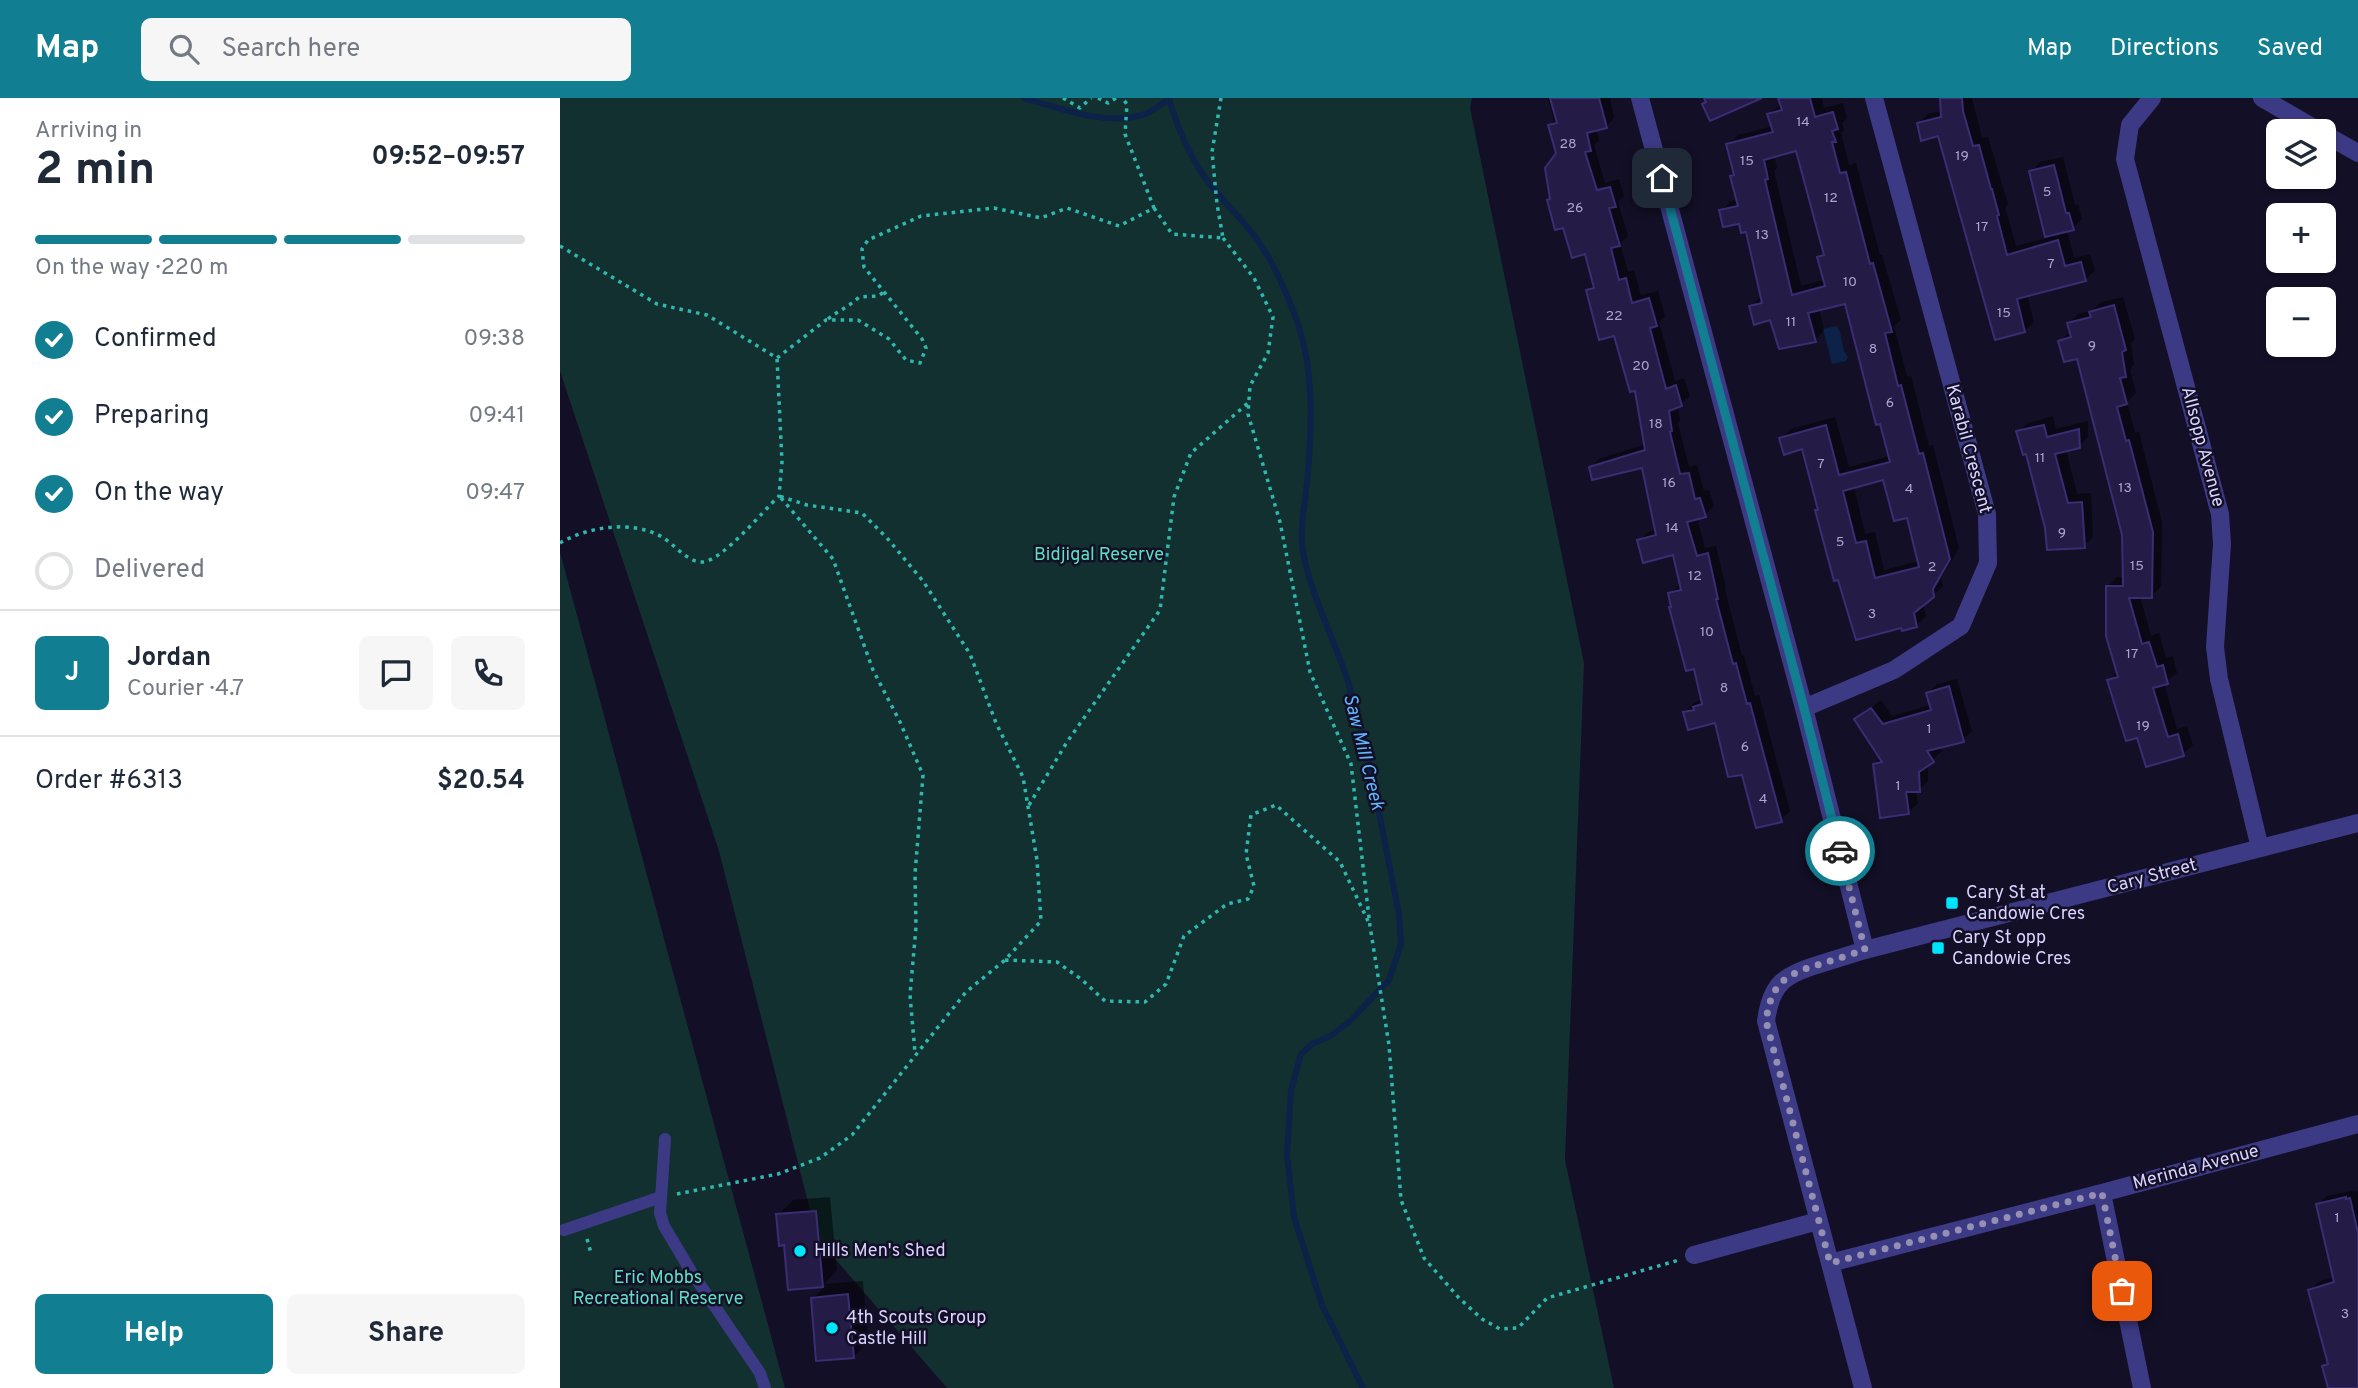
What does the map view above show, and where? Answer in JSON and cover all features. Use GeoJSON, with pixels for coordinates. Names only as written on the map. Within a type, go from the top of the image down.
{"type":"FeatureCollection","features":[{"type":"Feature","properties":{"kind":"street"},"geometry":{"type":"LineString","coordinates":[[1640,98],[1804,708],[1865,950]]}},
{"type":"Feature","properties":{"kind":"street","name":"Karabil Crescent"},"geometry":{"type":"LineString","coordinates":[[1804,708],[1894,670],[1961,626],[1988,563],[1987,514],[1874,98]]}},
{"type":"Feature","properties":{"kind":"street","name":"Allsopp Avenue"},"geometry":{"type":"LineString","coordinates":[[2152,98],[2130,125],[2125,159],[2220,514],[2222,544],[2215,646],[2219,679],[2260,848]]}},
{"type":"Feature","properties":{"kind":"street"},"geometry":{"type":"LineString","coordinates":[[2262,98],[2298,119]]}},
{"type":"Feature","properties":{"kind":"street"},"geometry":{"type":"LineString","coordinates":[[2336,141],[2358,153]]}},
{"type":"Feature","properties":{"kind":"street","name":"Cary Street"},"geometry":{"type":"LineString","coordinates":[[1863,1388],[1766,1021],[1775,989],[1793,972],[1865,950],[2358,823]]}},
{"type":"Feature","properties":{"kind":"street","name":"Merinda Avenue"},"geometry":{"type":"LineString","coordinates":[[1830,1263],[2358,1124]]}},
{"type":"Feature","properties":{"kind":"street"},"geometry":{"type":"LineString","coordinates":[[2102,1193],[2143,1388]]}},
{"type":"Feature","properties":{"kind":"street"},"geometry":{"type":"LineString","coordinates":[[1694,1255],[1818,1221]]}},
{"type":"Feature","properties":{"kind":"lane"},"geometry":{"type":"LineString","coordinates":[[665,1139],[660,1213],[664,1226],[692,1273],[760,1373],[765,1388]]}},
{"type":"Feature","properties":{"kind":"lane"},"geometry":{"type":"LineString","coordinates":[[564,1230],[661,1197]]}},
{"type":"Feature","properties":{"kind":"path"},"geometry":{"type":"LineString","coordinates":[[1063,98],[1080,108],[1088,99]]}},
{"type":"Feature","properties":{"kind":"path"},"geometry":{"type":"LineString","coordinates":[[1098,98],[1108,103],[1116,98]]}},
{"type":"Feature","properties":{"kind":"path"},"geometry":{"type":"LineString","coordinates":[[1122,98],[1127,104],[1125,134],[1154,208],[1172,234],[1223,238]]}},
{"type":"Feature","properties":{"kind":"path"},"geometry":{"type":"LineString","coordinates":[[1221,98],[1212,152],[1223,238],[1254,278],[1273,317],[1268,353],[1250,387],[1248,414],[1280,522],[1310,672],[1352,764],[1370,926],[1389,1045],[1401,1200],[1424,1258],[1459,1298],[1482,1319],[1500,1329],[1518,1328],[1548,1298],[1694,1255]]}},
{"type":"Feature","properties":{"kind":"path"},"geometry":{"type":"LineString","coordinates":[[826,320],[858,320],[888,339],[906,360],[920,363],[926,348],[922,339],[864,267],[862,249],[868,240],[921,216],[994,208],[1041,218],[1067,208],[1119,226],[1154,208]]}},
{"type":"Feature","properties":{"kind":"path"},"geometry":{"type":"LineString","coordinates":[[560,246],[657,304],[707,315],[777,358]]}},
{"type":"Feature","properties":{"kind":"path"},"geometry":{"type":"LineString","coordinates":[[777,358],[859,297],[878,296],[884,292]]}},
{"type":"Feature","properties":{"kind":"path"},"geometry":{"type":"LineString","coordinates":[[560,543],[570,537],[597,530],[634,526],[662,537],[692,559],[704,562],[727,550],[779,496],[782,462],[777,358]]}},
{"type":"Feature","properties":{"kind":"path"},"geometry":{"type":"LineString","coordinates":[[1028,807],[1066,741],[1160,610],[1174,497],[1191,453],[1249,402]]}},
{"type":"Feature","properties":{"kind":"path"},"geometry":{"type":"LineString","coordinates":[[661,1197],[778,1174],[820,1158],[852,1135],[966,992],[1005,960],[1041,921],[1037,860],[1023,777],[996,723],[970,654],[923,581],[862,513],[807,505],[779,496]]}},
{"type":"Feature","properties":{"kind":"path"},"geometry":{"type":"LineString","coordinates":[[779,496],[833,559],[873,670],[923,775],[915,874],[916,927],[910,995],[916,1055]]}},
{"type":"Feature","properties":{"kind":"path"},"geometry":{"type":"LineString","coordinates":[[1005,960],[1057,962],[1105,1001],[1145,1002],[1166,984],[1185,936],[1227,904],[1248,899],[1254,886],[1246,854],[1251,815],[1276,805],[1340,862],[1370,926]]}},
{"type":"Feature","properties":{"kind":"green space","name":"Bidjigal Reserve"},"geometry":{"type":"Polygon","coordinates":[[[560,98],[1472,98],[1470,108],[1584,663],[1565,1160],[1614,1388],[947,1388],[817,1238],[719,851],[560,371],[560,98]]]}},
{"type":"Feature","properties":{"kind":"green space","name":"Eric Mobbs Recreational Reserve"},"geometry":{"type":"Polygon","coordinates":[[[560,552],[785,1388],[560,1388],[560,552]]]}},
{"type":"Feature","properties":{"kind":"water"},"geometry":{"type":"Polygon","coordinates":[[[1837,326],[1848,357],[1846,361],[1832,364],[1823,329],[1837,326]]]}},
{"type":"Feature","properties":{"kind":"building"},"geometry":{"type":"Polygon","coordinates":[[[1550,98],[1599,98],[1607,128],[1587,133],[1591,151],[1585,152],[1597,190],[1610,187],[1616,207],[1609,208],[1620,246],[1611,248],[1619,280],[1626,278],[1632,303],[1649,298],[1657,326],[1650,328],[1666,389],[1676,385],[1682,406],[1669,411],[1670,432],[1680,474],[1689,473],[1695,499],[1700,498],[1706,517],[1687,522],[1697,556],[1708,553],[1716,599],[1733,664],[1736,663],[1747,704],[1750,703],[1782,822],[1756,828],[1742,775],[1728,777],[1715,723],[1688,730],[1683,712],[1694,710],[1693,707],[1702,704],[1694,669],[1686,671],[1669,607],[1668,593],[1681,590],[1673,555],[1643,563],[1637,540],[1656,535],[1642,468],[1592,480],[1589,467],[1645,450],[1635,391],[1630,392],[1614,336],[1599,340],[1586,290],[1594,288],[1585,254],[1572,258],[1563,228],[1555,230],[1547,200],[1550,199],[1545,168],[1556,153],[1548,125],[1557,123],[1550,98]]]}},
{"type":"Feature","properties":{"kind":"building"},"geometry":{"type":"Polygon","coordinates":[[[1704,98],[1762,98],[1710,121],[1702,104],[1706,102],[1704,98]]]}},
{"type":"Feature","properties":{"kind":"building"},"geometry":{"type":"Polygon","coordinates":[[[1778,98],[1810,98],[1815,117],[1833,112],[1838,129],[1832,131],[1836,142],[1832,142],[1840,173],[1846,172],[1870,264],[1873,263],[1892,332],[1885,333],[1898,386],[1901,385],[1919,454],[1923,453],[1950,559],[1933,589],[1934,597],[1914,613],[1917,627],[1902,631],[1901,628],[1856,640],[1838,580],[1834,581],[1802,449],[1784,455],[1779,438],[1826,425],[1839,475],[1890,462],[1880,424],[1876,425],[1845,304],[1808,313],[1816,342],[1779,349],[1770,320],[1754,325],[1749,306],[1762,303],[1746,232],[1741,233],[1739,224],[1723,227],[1719,210],[1738,206],[1730,176],[1734,175],[1726,144],[1773,132],[1767,114],[1782,110],[1778,98]],[[1796,151],[1764,160],[1768,179],[1765,180],[1792,295],[1825,286],[1817,257],[1824,255],[1796,151]],[[1883,480],[1843,491],[1856,543],[1866,541],[1875,578],[1919,567],[1907,518],[1894,521],[1883,480]]]}},
{"type":"Feature","properties":{"kind":"building"},"geometry":{"type":"Polygon","coordinates":[[[1940,98],[1962,98],[1973,146],[1979,145],[1992,189],[2007,255],[2058,240],[2065,266],[2081,262],[2086,281],[2017,299],[2025,332],[1995,340],[1938,136],[1921,141],[1917,123],[1941,117],[1940,98]]]}},
{"type":"Feature","properties":{"kind":"building"},"geometry":{"type":"Polygon","coordinates":[[[2054,165],[2066,213],[2069,213],[2074,230],[2045,237],[2029,171],[2054,165]]]}},
{"type":"Feature","properties":{"kind":"building"},"geometry":{"type":"Polygon","coordinates":[[[2114,305],[2126,350],[2122,352],[2126,377],[2120,378],[2127,404],[2117,407],[2126,441],[2129,440],[2153,532],[2152,598],[2129,598],[2142,644],[2149,642],[2157,667],[2163,665],[2168,684],[2153,688],[2168,737],[2178,734],[2184,756],[2146,767],[2137,738],[2126,741],[2107,680],[2118,677],[2106,636],[2106,586],[2123,586],[2122,535],[2077,359],[2064,362],[2058,341],[2071,337],[2067,323],[2091,317],[2089,312],[2114,305]]]}},
{"type":"Feature","properties":{"kind":"building"},"geometry":{"type":"Polygon","coordinates":[[[2044,425],[2047,437],[2079,429],[2080,448],[2055,454],[2068,503],[2082,502],[2085,548],[2047,550],[2045,528],[2026,454],[2023,455],[2016,431],[2044,425]]]}},
{"type":"Feature","properties":{"kind":"building"},"geometry":{"type":"Polygon","coordinates":[[[1949,686],[1964,742],[1927,751],[1934,762],[1919,772],[1920,792],[1906,792],[1909,814],[1880,818],[1873,764],[1882,762],[1854,719],[1871,708],[1883,724],[1931,710],[1926,693],[1949,686]]]}},
{"type":"Feature","properties":{"kind":"building"},"geometry":{"type":"Polygon","coordinates":[[[2350,1198],[2358,1233],[2358,1388],[2328,1388],[2322,1366],[2328,1364],[2308,1290],[2334,1282],[2316,1204],[2350,1198]]]}},
{"type":"Feature","properties":{"kind":"building"},"geometry":{"type":"Polygon","coordinates":[[[816,1211],[823,1287],[788,1290],[784,1245],[779,1246],[776,1214],[816,1211]]]}},
{"type":"Feature","properties":{"kind":"building","name":"4th Scouts Group Castle Hill"},"geometry":{"type":"Polygon","coordinates":[[[848,1294],[854,1358],[816,1361],[811,1298],[848,1294]]]}},
{"type":"Feature","properties":{"kind":"waterway"},"geometry":{"type":"LineString","coordinates":[[1024,98],[1067,111],[1113,118],[1142,115],[1170,98]]}},
{"type":"Feature","properties":{"kind":"waterway","name":"Saw Mill Creek"},"geometry":{"type":"LineString","coordinates":[[1169,99],[1198,167],[1270,259],[1303,339],[1311,416],[1302,523],[1303,552],[1356,711],[1399,914],[1401,944],[1389,980],[1350,1021],[1332,1035],[1312,1044],[1301,1054],[1291,1090],[1287,1155],[1294,1217],[1322,1305],[1363,1388]]}},
{"type":"Feature","properties":{"kind":"way so far"},"geometry":{"type":"LineString","coordinates":[[1840,851],[1865,950],[1793,972],[1775,989],[1766,1021],[1830,1263],[2102,1193],[2122,1291]]}},
{"type":"Feature","properties":{"kind":"place","name":"Cary St at Candowie Cres"},"geometry":{"type":"Point","coordinates":[1952,903]}},
{"type":"Feature","properties":{"kind":"place","name":"Cary St opp Candowie Cres"},"geometry":{"type":"Point","coordinates":[1938,948]}},
{"type":"Feature","properties":{"kind":"place","name":"Hills Men's Shed"},"geometry":{"type":"Point","coordinates":[800,1251]}},
{"type":"Feature","properties":{"kind":"place","name":"4th Scouts Group Castle Hill"},"geometry":{"type":"Point","coordinates":[832,1328]}},
{"type":"Feature","properties":{"kind":"route"},"geometry":{"type":"LineString","coordinates":[[1662,178],[1840,851]]}}]}
